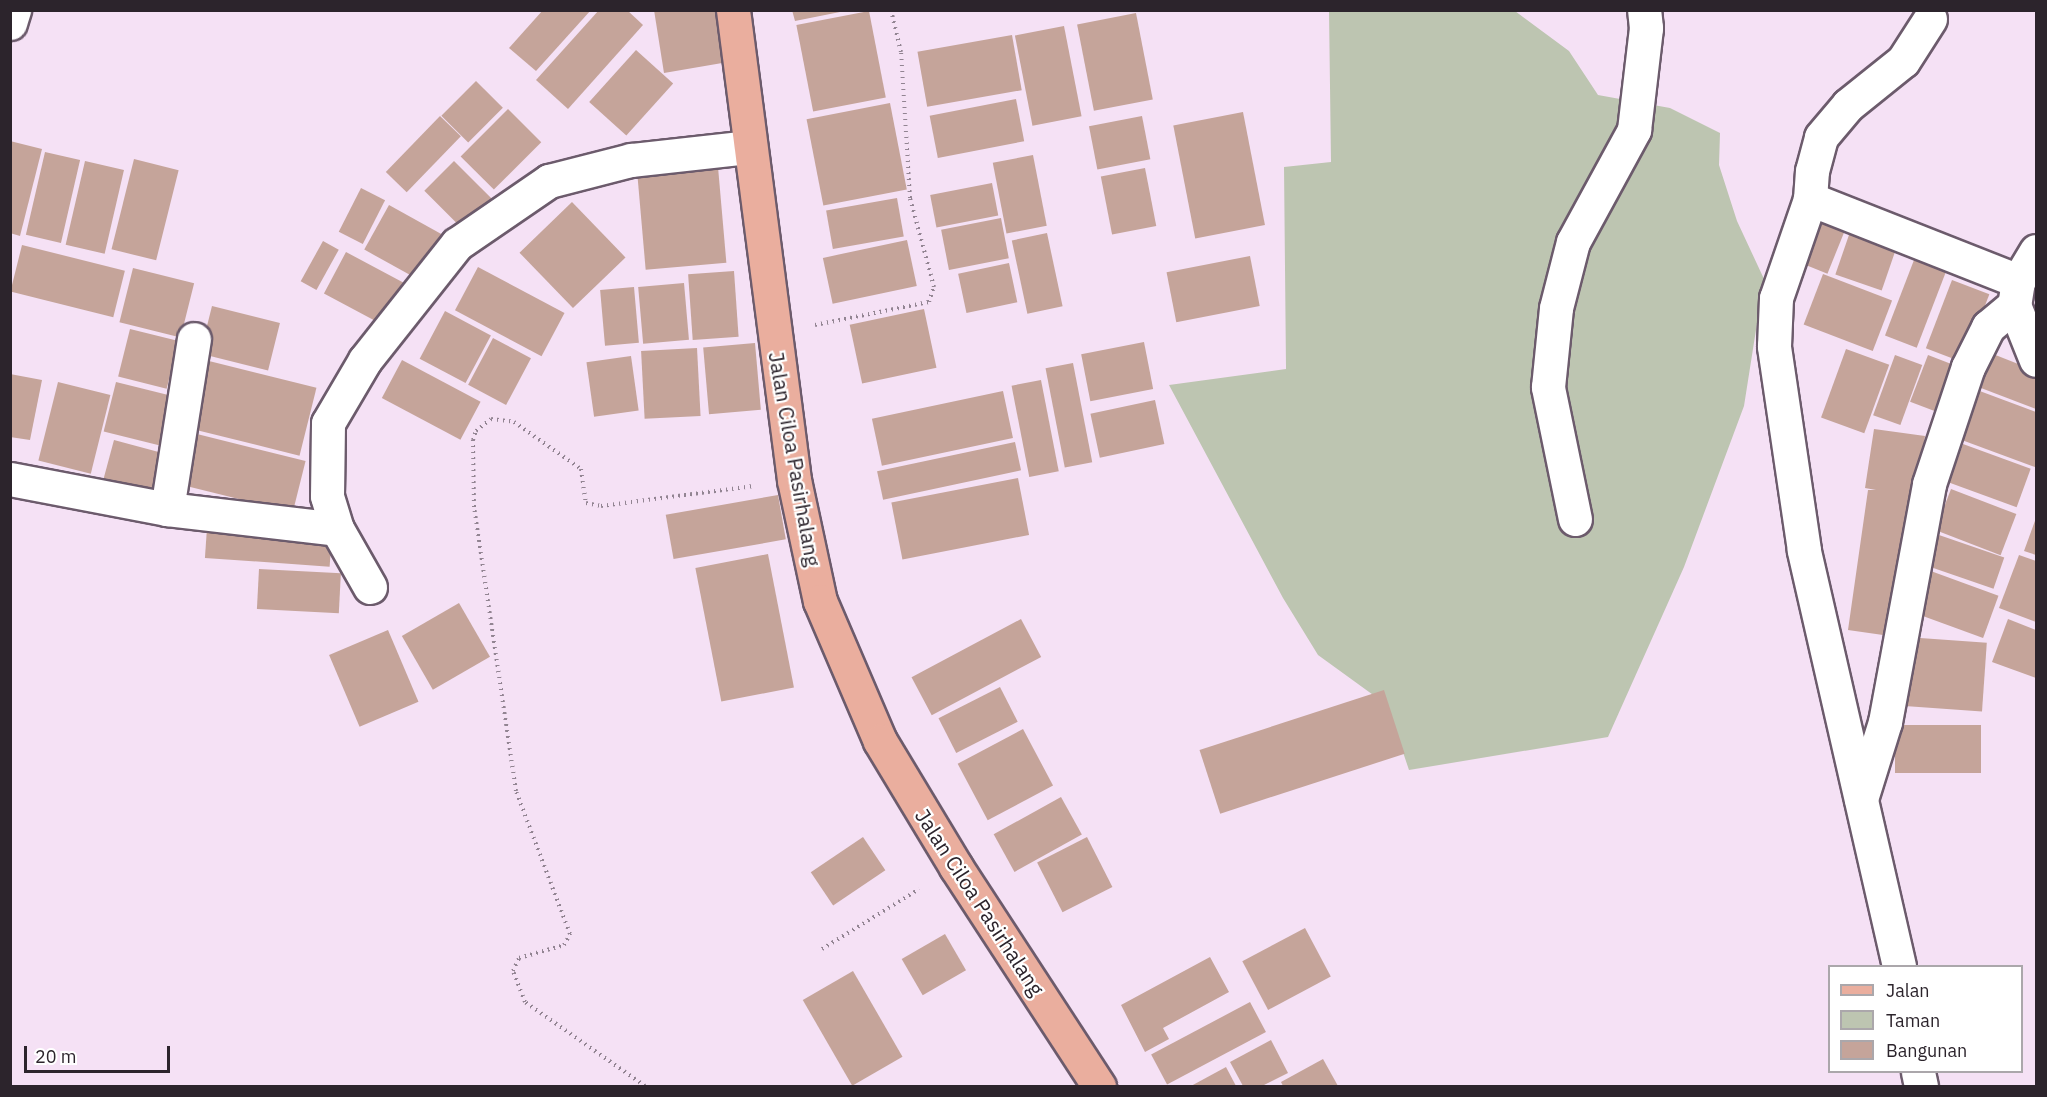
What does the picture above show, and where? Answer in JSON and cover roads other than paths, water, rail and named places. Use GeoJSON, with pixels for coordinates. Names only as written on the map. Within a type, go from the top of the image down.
{"type":"FeatureCollection","features":[{"type":"Feature","properties":{"kind":"main road","name":"Jalan Ciloa Pasirhalang"},"geometry":{"type":"LineString","coordinates":[[734,10],[749,147],[794,480],[820,601],[863,707],[956,867],[1099,1086]]}},
{"type":"Feature","properties":{"kind":"street"},"geometry":{"type":"LineString","coordinates":[[10,23],[14,10]]}},
{"type":"Feature","properties":{"kind":"street"},"geometry":{"type":"LineString","coordinates":[[1575,519],[1548,387],[1556,308],[1573,242],[1634,130],[1646,28],[1644,10]]}},
{"type":"Feature","properties":{"kind":"street"},"geometry":{"type":"LineString","coordinates":[[1899,965],[1804,550],[1774,346],[1776,298],[1810,199],[1812,171],[1821,137],[1848,105],[1903,61],[1930,19]]}},
{"type":"Feature","properties":{"kind":"street"},"geometry":{"type":"LineString","coordinates":[[370,587],[337,529],[327,496],[328,423],[365,360],[457,244],[549,181],[631,160],[749,147]]}},
{"type":"Feature","properties":{"kind":"street"},"geometry":{"type":"LineString","coordinates":[[1810,199],[2016,293],[2037,360]]}},
{"type":"Feature","properties":{"kind":"street"},"geometry":{"type":"LineString","coordinates":[[1861,799],[1885,722],[1929,484],[1968,367],[1988,327],[2016,293],[2037,251]]}},
{"type":"Feature","properties":{"kind":"street"},"geometry":{"type":"LineString","coordinates":[[167,509],[195,339]]}},
{"type":"Feature","properties":{"kind":"street"},"geometry":{"type":"LineString","coordinates":[[10,479],[167,509],[337,529]]}}]}
